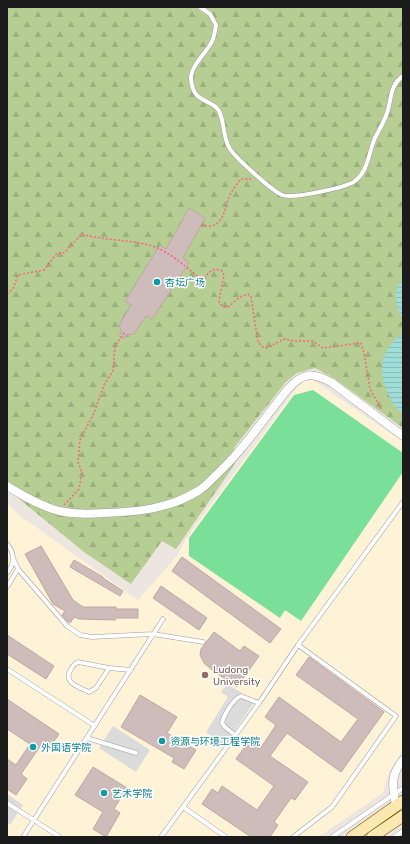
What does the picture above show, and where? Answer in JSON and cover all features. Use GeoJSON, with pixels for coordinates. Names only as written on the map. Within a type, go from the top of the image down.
{"type":"FeatureCollection","features":[{"type":"Feature","properties":{"kind":"main road"},"geometry":{"type":"LineString","coordinates":[[369,834],[400,804]]}},
{"type":"Feature","properties":{"kind":"main road"},"geometry":{"type":"LineString","coordinates":[[352,837],[369,834],[403,816]]}},
{"type":"Feature","properties":{"kind":"street"},"geometry":{"type":"LineString","coordinates":[[7,486],[28,500],[59,511],[89,514],[153,509],[178,502],[199,491],[219,473],[296,380],[306,376],[318,375],[331,382],[403,436]]}},
{"type":"Feature","properties":{"kind":"street"},"geometry":{"type":"LineString","coordinates":[[400,804],[392,783],[398,766],[403,760]]}},
{"type":"Feature","properties":{"kind":"lane"},"geometry":{"type":"LineString","coordinates":[[200,7],[210,14],[216,25],[211,44],[199,58],[191,77],[194,92],[202,99],[216,107],[222,121],[223,134],[230,149],[270,187],[282,195],[296,195],[342,188],[356,181],[364,170],[374,139],[387,113],[391,90],[403,76]]}},
{"type":"Feature","properties":{"kind":"lane"},"geometry":{"type":"LineString","coordinates":[[161,837],[235,736],[298,645],[403,502]]}},
{"type":"Feature","properties":{"kind":"lane"},"geometry":{"type":"LineString","coordinates":[[7,544],[11,549],[18,569],[67,626],[80,635],[92,638],[154,634],[203,642]]}},
{"type":"Feature","properties":{"kind":"lane"},"geometry":{"type":"LineString","coordinates":[[7,573],[11,567],[13,558]]}},
{"type":"Feature","properties":{"kind":"lane"},"geometry":{"type":"LineString","coordinates":[[7,587],[18,569]]}},
{"type":"Feature","properties":{"kind":"lane"},"geometry":{"type":"LineString","coordinates":[[23,837],[164,618]]}},
{"type":"Feature","properties":{"kind":"lane"},"geometry":{"type":"LineString","coordinates":[[293,837],[332,807],[396,716],[298,645]]}},
{"type":"Feature","properties":{"kind":"lane"},"geometry":{"type":"LineString","coordinates":[[109,668],[96,688],[89,692],[70,682],[67,678],[74,664],[78,662],[109,668],[131,670]]}},
{"type":"Feature","properties":{"kind":"lane"},"geometry":{"type":"LineString","coordinates":[[7,669],[95,726]]}},
{"type":"Feature","properties":{"kind":"lane"},"geometry":{"type":"LineString","coordinates":[[235,736],[222,723],[236,698],[241,696],[259,702]]}},
{"type":"Feature","properties":{"kind":"lane"},"geometry":{"type":"LineString","coordinates":[[87,738],[136,753]]}},
{"type":"Feature","properties":{"kind":"lane"},"geometry":{"type":"LineString","coordinates":[[332,837],[403,788]]}},
{"type":"Feature","properties":{"kind":"lane"},"geometry":{"type":"LineString","coordinates":[[7,803],[60,837]]}},
{"type":"Feature","properties":{"kind":"lane"},"geometry":{"type":"LineString","coordinates":[[183,807],[226,837]]}},
{"type":"Feature","properties":{"kind":"lane"},"geometry":{"type":"LineString","coordinates":[[394,837],[403,831]]}},
{"type":"Feature","properties":{"kind":"path"},"geometry":{"type":"LineString","coordinates":[[201,225],[211,226],[219,221],[224,212],[229,196],[241,179],[260,178]]}},
{"type":"Feature","properties":{"kind":"path"},"geometry":{"type":"LineString","coordinates":[[7,294],[13,289],[18,275],[44,270],[57,253],[64,253],[82,234],[93,238],[131,241],[152,246],[164,251],[203,280],[213,269],[222,271],[224,275],[219,301],[224,307],[228,307],[240,296],[248,294],[251,297],[258,342],[263,347],[267,348],[284,339],[295,341],[313,341],[323,348],[361,343],[370,389],[384,413]]}},
{"type":"Feature","properties":{"kind":"path"},"geometry":{"type":"LineString","coordinates":[[59,511],[79,489],[82,474],[78,462],[80,440],[94,413],[104,385],[113,371],[116,346],[125,332]]}},
{"type":"Feature","properties":{"kind":"shaded area","name":"Ludong University"},"geometry":{"type":"Polygon","coordinates":[[[313,380],[403,442],[403,749],[389,772],[383,793],[318,837],[7,837],[7,503],[19,515],[138,600],[177,556],[186,539],[301,382],[313,380]]]}},
{"type":"Feature","properties":{"kind":"shaded area"},"geometry":{"type":"Polygon","coordinates":[[[227,684],[255,701],[224,746],[206,732],[228,697],[221,692],[227,684]]]}},
{"type":"Feature","properties":{"kind":"shaded area"},"geometry":{"type":"Polygon","coordinates":[[[113,726],[150,750],[136,772],[99,748],[113,726]]]}},
{"type":"Feature","properties":{"kind":"shaded area"},"geometry":{"type":"Polygon","coordinates":[[[7,794],[23,805],[10,825],[7,823],[7,794]]]}},
{"type":"Feature","properties":{"kind":"green space"},"geometry":{"type":"Polygon","coordinates":[[[7,7],[403,7],[403,428],[332,377],[315,368],[297,373],[286,382],[234,448],[235,464],[176,549],[162,541],[131,584],[84,552],[7,489],[7,7]]]}},
{"type":"Feature","properties":{"kind":"green space"},"geometry":{"type":"Polygon","coordinates":[[[313,390],[403,453],[403,472],[301,621],[285,610],[280,618],[189,556],[189,538],[294,395],[313,390]]]}},
{"type":"Feature","properties":{"kind":"water"},"geometry":{"type":"Polygon","coordinates":[[[403,278],[403,319],[398,309],[396,293],[403,278]]]}},
{"type":"Feature","properties":{"kind":"water"},"geometry":{"type":"Polygon","coordinates":[[[403,333],[403,414],[395,407],[389,395],[382,374],[382,366],[383,359],[390,345],[403,333]]]}},
{"type":"Feature","properties":{"kind":"building","name":"杏坛广场"},"geometry":{"type":"Polygon","coordinates":[[[189,208],[205,218],[183,258],[189,263],[152,319],[146,316],[134,334],[126,335],[124,339],[119,336],[122,332],[119,325],[131,305],[125,301],[160,245],[166,249],[189,208]]]}},
{"type":"Feature","properties":{"kind":"building"},"geometry":{"type":"Polygon","coordinates":[[[41,546],[73,600],[83,607],[138,609],[138,618],[116,618],[115,620],[79,619],[74,617],[70,623],[67,621],[62,615],[65,611],[53,604],[25,554],[41,546]]]}},
{"type":"Feature","properties":{"kind":"building"},"geometry":{"type":"Polygon","coordinates":[[[182,557],[281,629],[270,643],[172,571],[182,557]]]}},
{"type":"Feature","properties":{"kind":"building"},"geometry":{"type":"Polygon","coordinates":[[[74,560],[123,591],[120,596],[70,567],[74,560]]]}},
{"type":"Feature","properties":{"kind":"building"},"geometry":{"type":"Polygon","coordinates":[[[161,586],[207,618],[199,630],[153,598],[161,586]]]}},
{"type":"Feature","properties":{"kind":"building"},"geometry":{"type":"Polygon","coordinates":[[[214,632],[240,651],[244,646],[259,656],[237,687],[212,670],[204,663],[200,655],[201,649],[214,632]]]}},
{"type":"Feature","properties":{"kind":"building"},"geometry":{"type":"Polygon","coordinates":[[[7,635],[54,666],[46,679],[7,654],[7,635]]]}},
{"type":"Feature","properties":{"kind":"building"},"geometry":{"type":"Polygon","coordinates":[[[309,657],[384,712],[341,772],[287,733],[270,756],[308,782],[295,800],[291,798],[274,822],[278,825],[270,837],[251,837],[202,804],[212,789],[218,793],[222,786],[257,810],[274,786],[236,759],[249,741],[260,749],[276,725],[265,717],[279,697],[341,742],[358,719],[296,675],[309,657]]]}},
{"type":"Feature","properties":{"kind":"building","name":"资源与环境工程学院"},"geometry":{"type":"Polygon","coordinates":[[[140,695],[177,717],[167,733],[196,750],[184,769],[172,762],[174,758],[121,727],[140,695]]]}},
{"type":"Feature","properties":{"kind":"building","name":"外国语学院"},"geometry":{"type":"Polygon","coordinates":[[[7,699],[59,734],[48,750],[41,745],[21,774],[27,779],[16,795],[7,789],[7,759],[16,765],[30,744],[7,729],[7,699]]]}},
{"type":"Feature","properties":{"kind":"building","name":"艺术学院"},"geometry":{"type":"Polygon","coordinates":[[[93,767],[132,791],[128,797],[123,794],[114,809],[120,813],[106,837],[93,829],[103,812],[75,795],[93,767]]]}},
{"type":"Feature","properties":{"kind":"place","name":"杏坛广场"},"geometry":{"type":"Point","coordinates":[157,282]}},
{"type":"Feature","properties":{"kind":"place","name":"Ludong University"},"geometry":{"type":"Point","coordinates":[205,675]}},
{"type":"Feature","properties":{"kind":"place","name":"资源与环境工程学院"},"geometry":{"type":"Point","coordinates":[162,741]}},
{"type":"Feature","properties":{"kind":"place","name":"外国语学院"},"geometry":{"type":"Point","coordinates":[33,747]}},
{"type":"Feature","properties":{"kind":"place","name":"艺术学院"},"geometry":{"type":"Point","coordinates":[104,793]}}]}
